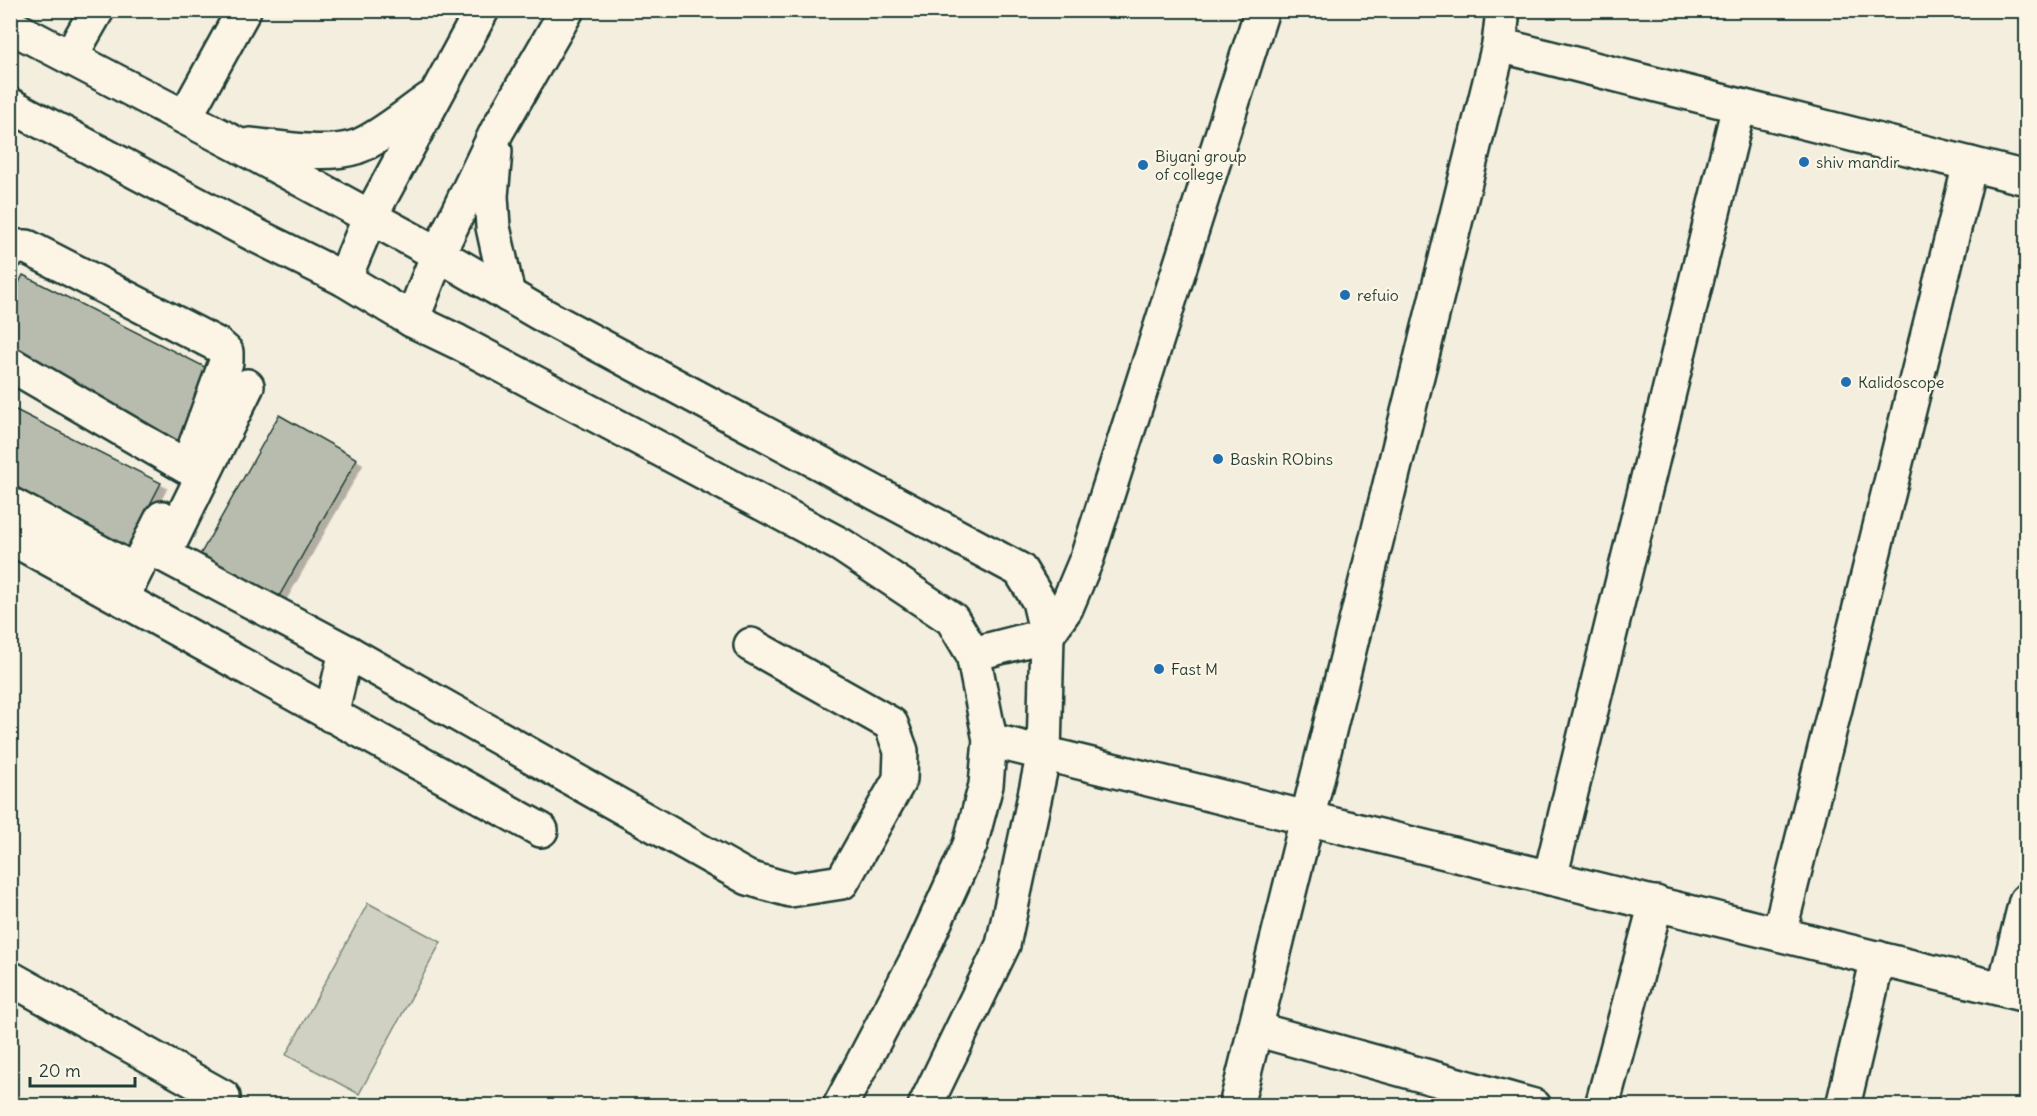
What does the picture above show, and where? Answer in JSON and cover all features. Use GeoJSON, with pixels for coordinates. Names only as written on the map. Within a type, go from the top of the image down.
{"type":"FeatureCollection","features":[{"type":"Feature","properties":{"kind":"street"},"geometry":{"type":"LineString","coordinates":[[70,57],[97,10]]}},
{"type":"Feature","properties":{"kind":"street"},"geometry":{"type":"LineString","coordinates":[[185,117],[244,10]]}},
{"type":"Feature","properties":{"kind":"street"},"geometry":{"type":"LineString","coordinates":[[412,320],[438,254],[497,131],[567,10]]}},
{"type":"Feature","properties":{"kind":"street"},"geometry":{"type":"LineString","coordinates":[[974,654],[1047,634],[1066,608],[1086,558],[1262,10]]}},
{"type":"Feature","properties":{"kind":"street"},"geometry":{"type":"LineString","coordinates":[[1236,1106],[1498,45],[1503,10]]}},
{"type":"Feature","properties":{"kind":"street"},"geometry":{"type":"LineString","coordinates":[[344,279],[370,218],[476,13]]}},
{"type":"Feature","properties":{"kind":"street"},"geometry":{"type":"LineString","coordinates":[[10,26],[236,144],[438,254],[508,295],[1020,570],[1039,601],[1047,634],[1044,753],[1003,945],[925,1106]]}},
{"type":"Feature","properties":{"kind":"street"},"geometry":{"type":"LineString","coordinates":[[1498,45],[2026,178]]}},
{"type":"Feature","properties":{"kind":"street"},"geometry":{"type":"LineString","coordinates":[[236,144],[335,151],[357,147],[434,96]]}},
{"type":"Feature","properties":{"kind":"street"},"geometry":{"type":"LineString","coordinates":[[10,105],[259,237],[344,279],[412,320],[458,342],[841,545],[952,619],[974,654],[990,740],[986,785],[970,845],[923,948],[840,1106]]}},
{"type":"Feature","properties":{"kind":"street"},"geometry":{"type":"LineString","coordinates":[[1550,878],[1739,106]]}},
{"type":"Feature","properties":{"kind":"street"},"geometry":{"type":"LineString","coordinates":[[497,131],[491,196],[493,227],[508,295]]}},
{"type":"Feature","properties":{"kind":"street"},"geometry":{"type":"LineString","coordinates":[[1779,934],[1970,164]]}},
{"type":"Feature","properties":{"kind":"street"},"geometry":{"type":"LineString","coordinates":[[10,251],[19,247],[27,247],[218,345],[226,352],[226,362],[187,467],[132,593]]}},
{"type":"Feature","properties":{"kind":"street"},"geometry":{"type":"LineString","coordinates":[[10,364],[187,467]]}},
{"type":"Feature","properties":{"kind":"street"},"geometry":{"type":"LineString","coordinates":[[132,593],[164,555],[247,386]]}},
{"type":"Feature","properties":{"kind":"street"},"geometry":{"type":"LineString","coordinates":[[10,504],[132,593],[331,715],[540,830]]}},
{"type":"Feature","properties":{"kind":"street"},"geometry":{"type":"LineString","coordinates":[[10,537],[132,593]]}},
{"type":"Feature","properties":{"kind":"street"},"geometry":{"type":"LineString","coordinates":[[164,555],[349,653],[748,878],[790,890],[842,882],[900,779],[901,751],[891,724],[752,645]]}},
{"type":"Feature","properties":{"kind":"street"},"geometry":{"type":"LineString","coordinates":[[331,715],[343,664],[349,653]]}},
{"type":"Feature","properties":{"kind":"street"},"geometry":{"type":"LineString","coordinates":[[990,740],[2015,992],[2026,901]]}},
{"type":"Feature","properties":{"kind":"street"},"geometry":{"type":"LineString","coordinates":[[1602,1106],[1656,903]]}},
{"type":"Feature","properties":{"kind":"street"},"geometry":{"type":"LineString","coordinates":[[1843,1106],[1878,958]]}},
{"type":"Feature","properties":{"kind":"street"},"geometry":{"type":"LineString","coordinates":[[10,978],[223,1097],[219,1106]]}},
{"type":"Feature","properties":{"kind":"street"},"geometry":{"type":"LineString","coordinates":[[1255,1029],[1534,1106]]}},
{"type":"Feature","properties":{"kind":"shaded area"},"geometry":{"type":"Polygon","coordinates":[[[368,903],[441,942],[359,1094],[286,1055],[368,903]]]}},
{"type":"Feature","properties":{"kind":"building"},"geometry":{"type":"Polygon","coordinates":[[[23,275],[213,371],[177,443],[10,359],[10,300],[23,275]]]}},
{"type":"Feature","properties":{"kind":"building"},"geometry":{"type":"Polygon","coordinates":[[[10,407],[161,483],[124,555],[10,498],[10,407]]]}},
{"type":"Feature","properties":{"kind":"building"},"geometry":{"type":"Polygon","coordinates":[[[279,415],[357,459],[278,598],[200,555],[279,415]]]}},
{"type":"Feature","properties":{"kind":"place","name":"shiv mandir"},"geometry":{"type":"Point","coordinates":[1804,162]}},
{"type":"Feature","properties":{"kind":"place","name":"Biyani group of college"},"geometry":{"type":"Point","coordinates":[1143,165]}},
{"type":"Feature","properties":{"kind":"place","name":"refuio"},"geometry":{"type":"Point","coordinates":[1345,295]}},
{"type":"Feature","properties":{"kind":"place","name":"Kalidoscope"},"geometry":{"type":"Point","coordinates":[1846,382]}},
{"type":"Feature","properties":{"kind":"place","name":"Baskin RObins"},"geometry":{"type":"Point","coordinates":[1218,459]}},
{"type":"Feature","properties":{"kind":"place","name":"Fast M"},"geometry":{"type":"Point","coordinates":[1159,669]}}]}
